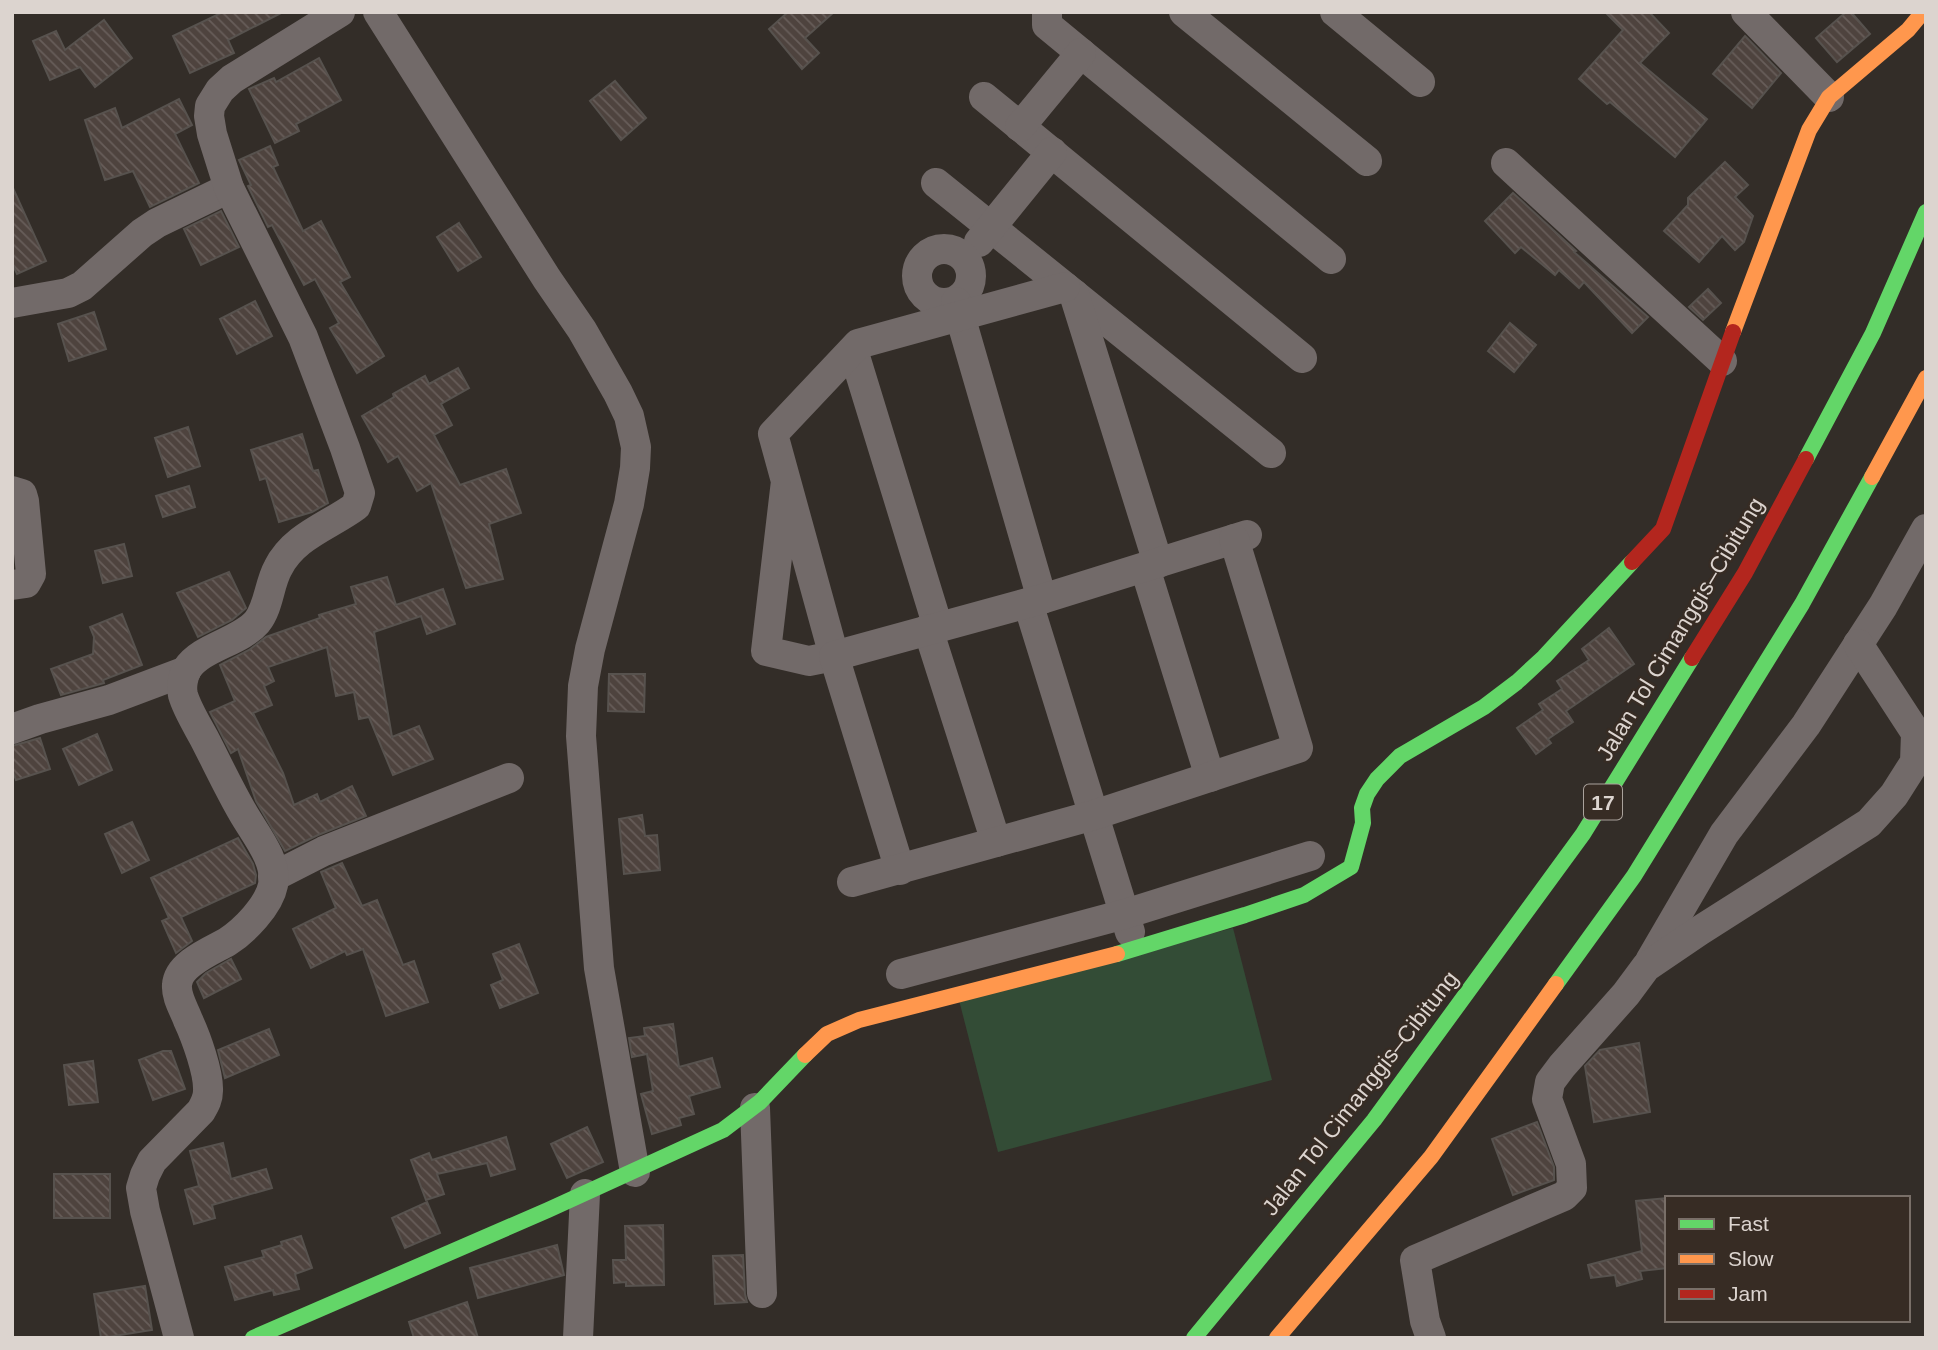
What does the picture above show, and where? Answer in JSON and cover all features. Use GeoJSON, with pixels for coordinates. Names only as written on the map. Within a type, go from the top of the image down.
{"type":"FeatureCollection","features":[{"type":"Feature","properties":{"kind":"main road"},"geometry":{"type":"LineString","coordinates":[[253,1338],[585,1195],[723,1130],[755,1108],[813,1046],[842,1025],[1135,949],[1245,915],[1304,895],[1353,861],[1367,794],[1388,767],[1401,756],[1484,707],[1517,682],[1544,657],[1663,529],[1721,361],[1809,130],[1829,97],[1908,30],[1923,12]]}},
{"type":"Feature","properties":{"kind":"main road","name":"Jalan Tol Cimanggis–Cibitung"},"geometry":{"type":"LineString","coordinates":[[1194,1338],[1374,1120],[1583,834],[1745,573],[1873,332],[1926,212]]}},
{"type":"Feature","properties":{"kind":"main road"},"geometry":{"type":"LineString","coordinates":[[1277,1338],[1431,1157],[1634,876],[1802,604],[1926,378]]}},
{"type":"Feature","properties":{"kind":"street"},"geometry":{"type":"LineString","coordinates":[[179,1338],[141,1188],[152,1161],[201,1111],[209,1090],[193,1031],[177,994],[176,982],[195,959],[228,941],[253,919],[270,896],[274,884],[273,869],[268,857],[237,803],[183,695],[182,684],[186,671],[194,661],[248,630],[258,621],[278,567],[286,555],[307,535],[356,506],[360,493],[303,337],[229,188],[212,134],[210,106],[220,90],[244,71],[340,12]]}},
{"type":"Feature","properties":{"kind":"street"},"geometry":{"type":"LineString","coordinates":[[378,12],[582,330],[629,416],[636,447],[629,504],[590,649],[583,686],[581,736],[600,968],[635,1172]]}},
{"type":"Feature","properties":{"kind":"street"},"geometry":{"type":"LineString","coordinates":[[1047,12],[1047,25],[1331,259]]}},
{"type":"Feature","properties":{"kind":"street"},"geometry":{"type":"LineString","coordinates":[[1184,12],[1367,161]]}},
{"type":"Feature","properties":{"kind":"street"},"geometry":{"type":"LineString","coordinates":[[1335,12],[1420,82]]}},
{"type":"Feature","properties":{"kind":"street"},"geometry":{"type":"LineString","coordinates":[[1746,12],[1829,97]]}},
{"type":"Feature","properties":{"kind":"street"},"geometry":{"type":"LineString","coordinates":[[1020,127],[1081,53]]}},
{"type":"Feature","properties":{"kind":"street"},"geometry":{"type":"LineString","coordinates":[[984,97],[1302,358]]}},
{"type":"Feature","properties":{"kind":"street"},"geometry":{"type":"LineString","coordinates":[[966,259],[1052,152]]}},
{"type":"Feature","properties":{"kind":"street"},"geometry":{"type":"LineString","coordinates":[[1506,163],[1721,361]]}},
{"type":"Feature","properties":{"kind":"street"},"geometry":{"type":"LineString","coordinates":[[936,183],[1271,453]]}},
{"type":"Feature","properties":{"kind":"street"},"geometry":{"type":"LineString","coordinates":[[12,303],[68,293],[82,286],[157,223],[229,188]]}},
{"type":"Feature","properties":{"kind":"street"},"geometry":{"type":"LineString","coordinates":[[958,309],[923,295],[916,279],[920,261],[934,250],[952,249],[966,259],[972,274],[968,290],[958,309],[1094,815],[1135,949]]}},
{"type":"Feature","properties":{"kind":"street"},"geometry":{"type":"LineString","coordinates":[[900,870],[834,656],[773,433],[858,344],[958,309],[1069,291]]}},
{"type":"Feature","properties":{"kind":"street"},"geometry":{"type":"LineString","coordinates":[[1069,291],[1152,565],[1210,777]]}},
{"type":"Feature","properties":{"kind":"street"},"geometry":{"type":"LineString","coordinates":[[853,349],[996,842]]}},
{"type":"Feature","properties":{"kind":"street"},"geometry":{"type":"LineString","coordinates":[[786,481],[766,651],[809,661],[1035,601],[1240,537],[1298,748],[1094,815],[852,883]]}},
{"type":"Feature","properties":{"kind":"street"},"geometry":{"type":"LineString","coordinates":[[12,491],[22,494],[24,501],[30,574],[26,583],[12,585]]}},
{"type":"Feature","properties":{"kind":"street"},"geometry":{"type":"LineString","coordinates":[[1431,1338],[1425,1321],[1415,1260],[1564,1196],[1572,1188],[1571,1164],[1547,1099],[1550,1082],[1646,967],[1724,834],[1805,725],[1883,606],[1926,529]]}},
{"type":"Feature","properties":{"kind":"street"},"geometry":{"type":"LineString","coordinates":[[1646,967],[1869,823],[1920,761],[1916,733],[1858,644]]}},
{"type":"Feature","properties":{"kind":"street"},"geometry":{"type":"LineString","coordinates":[[12,729],[109,700],[186,671]]}},
{"type":"Feature","properties":{"kind":"street"},"geometry":{"type":"LineString","coordinates":[[273,877],[336,846],[509,778]]}},
{"type":"Feature","properties":{"kind":"street"},"geometry":{"type":"LineString","coordinates":[[901,974],[1125,914],[1310,856]]}},
{"type":"Feature","properties":{"kind":"street"},"geometry":{"type":"LineString","coordinates":[[755,1108],[762,1293]]}},
{"type":"Feature","properties":{"kind":"street"},"geometry":{"type":"LineString","coordinates":[[578,1338],[585,1195]]}},
{"type":"Feature","properties":{"kind":"green space"},"geometry":{"type":"Polygon","coordinates":[[[1233,928],[1272,1080],[998,1152],[959,1000],[1233,928]]]}},
{"type":"Feature","properties":{"kind":"building"},"geometry":{"type":"Polygon","coordinates":[[[223,12],[283,12],[228,40],[234,53],[190,73],[173,36],[223,12]]]}},
{"type":"Feature","properties":{"kind":"building"},"geometry":{"type":"Polygon","coordinates":[[[788,12],[834,12],[805,38],[819,53],[802,69],[769,29],[788,12]]]}},
{"type":"Feature","properties":{"kind":"building"},"geometry":{"type":"Polygon","coordinates":[[[1605,12],[1649,12],[1669,33],[1640,63],[1707,119],[1675,157],[1579,79],[1623,30],[1605,12]]]}},
{"type":"Feature","properties":{"kind":"building"},"geometry":{"type":"Polygon","coordinates":[[[1846,12],[1851,12],[1870,34],[1837,62],[1816,38],[1846,12]]]}},
{"type":"Feature","properties":{"kind":"building"},"geometry":{"type":"Polygon","coordinates":[[[104,20],[132,58],[95,87],[80,67],[50,80],[33,41],[56,31],[65,50],[104,20]]]}},
{"type":"Feature","properties":{"kind":"building"},"geometry":{"type":"Polygon","coordinates":[[[1745,36],[1781,73],[1752,108],[1713,74],[1745,36]]]}},
{"type":"Feature","properties":{"kind":"building"},"geometry":{"type":"Polygon","coordinates":[[[319,58],[341,100],[296,124],[299,131],[275,143],[249,89],[274,78],[276,82],[319,58]]]}},
{"type":"Feature","properties":{"kind":"building"},"geometry":{"type":"Polygon","coordinates":[[[615,81],[646,118],[621,140],[590,101],[615,81]]]}},
{"type":"Feature","properties":{"kind":"building"},"geometry":{"type":"Polygon","coordinates":[[[179,99],[192,125],[175,134],[199,183],[150,207],[133,171],[105,180],[85,120],[115,108],[122,128],[179,99]]]}},
{"type":"Feature","properties":{"kind":"building"},"geometry":{"type":"Polygon","coordinates":[[[270,146],[278,165],[273,167],[303,231],[321,221],[350,277],[340,282],[384,356],[357,373],[330,328],[339,323],[315,279],[304,285],[272,225],[268,227],[248,186],[251,185],[239,160],[270,146]]]}},
{"type":"Feature","properties":{"kind":"building"},"geometry":{"type":"Polygon","coordinates":[[[1725,162],[1748,185],[1735,197],[1753,216],[1744,242],[1735,250],[1722,236],[1699,262],[1664,231],[1688,205],[1688,198],[1725,162]]]}},
{"type":"Feature","properties":{"kind":"building"},"geometry":{"type":"Polygon","coordinates":[[[12,186],[46,261],[17,274],[12,263],[12,186]]]}},
{"type":"Feature","properties":{"kind":"building"},"geometry":{"type":"Polygon","coordinates":[[[1513,193],[1576,251],[1574,252],[1648,317],[1632,333],[1584,282],[1579,288],[1559,270],[1555,275],[1521,247],[1515,253],[1485,221],[1513,193]]]}},
{"type":"Feature","properties":{"kind":"building"},"geometry":{"type":"Polygon","coordinates":[[[221,211],[239,247],[201,265],[184,229],[221,211]]]}},
{"type":"Feature","properties":{"kind":"building"},"geometry":{"type":"Polygon","coordinates":[[[459,223],[481,257],[458,271],[437,237],[459,223]]]}},
{"type":"Feature","properties":{"kind":"building"},"geometry":{"type":"Polygon","coordinates":[[[1708,289],[1721,303],[1703,320],[1689,307],[1708,289]]]}},
{"type":"Feature","properties":{"kind":"building"},"geometry":{"type":"Polygon","coordinates":[[[255,301],[272,336],[237,354],[220,319],[255,301]]]}},
{"type":"Feature","properties":{"kind":"building"},"geometry":{"type":"Polygon","coordinates":[[[94,312],[106,349],[69,361],[58,324],[94,312]]]}},
{"type":"Feature","properties":{"kind":"building"},"geometry":{"type":"Polygon","coordinates":[[[1510,323],[1536,345],[1514,372],[1488,351],[1510,323]]]}},
{"type":"Feature","properties":{"kind":"building"},"geometry":{"type":"Polygon","coordinates":[[[458,368],[469,388],[441,404],[452,425],[434,435],[460,485],[506,469],[521,513],[489,524],[503,579],[466,588],[431,483],[417,491],[398,456],[388,462],[362,416],[425,376],[429,384],[458,368]]]}},
{"type":"Feature","properties":{"kind":"building"},"geometry":{"type":"Polygon","coordinates":[[[188,427],[200,466],[168,477],[155,438],[188,427]]]}},
{"type":"Feature","properties":{"kind":"building"},"geometry":{"type":"Polygon","coordinates":[[[302,434],[313,471],[318,470],[328,503],[312,512],[279,522],[266,478],[260,480],[251,450],[302,434]]]}},
{"type":"Feature","properties":{"kind":"building"},"geometry":{"type":"Polygon","coordinates":[[[189,486],[195,507],[163,517],[156,496],[189,486]]]}},
{"type":"Feature","properties":{"kind":"building"},"geometry":{"type":"Polygon","coordinates":[[[124,544],[132,576],[103,583],[95,551],[124,544]]]}},
{"type":"Feature","properties":{"kind":"building"},"geometry":{"type":"Polygon","coordinates":[[[229,572],[246,608],[232,620],[198,637],[177,593],[229,572]]]}},
{"type":"Feature","properties":{"kind":"building"},"geometry":{"type":"Polygon","coordinates":[[[387,577],[396,605],[443,589],[455,624],[427,634],[421,616],[374,632],[392,737],[419,726],[433,759],[393,775],[369,717],[359,719],[354,692],[336,696],[327,647],[268,667],[274,681],[264,686],[272,705],[253,713],[283,773],[294,805],[317,794],[320,802],[352,786],[366,816],[285,851],[256,801],[238,749],[231,753],[210,712],[235,701],[220,665],[249,650],[266,637],[320,618],[319,615],[356,604],[351,587],[387,577]]]}},
{"type":"Feature","properties":{"kind":"building"},"geometry":{"type":"Polygon","coordinates":[[[122,614],[142,665],[103,680],[104,683],[61,695],[51,669],[93,654],[94,637],[90,627],[122,614]]]}},
{"type":"Feature","properties":{"kind":"building"},"geometry":{"type":"Polygon","coordinates":[[[1609,628],[1634,664],[1566,711],[1573,722],[1548,739],[1551,743],[1536,754],[1517,728],[1543,710],[1539,704],[1562,689],[1557,681],[1589,660],[1582,649],[1609,628]]]}},
{"type":"Feature","properties":{"kind":"building"},"geometry":{"type":"Polygon","coordinates":[[[609,674],[645,674],[644,712],[608,711],[609,674]]]}},
{"type":"Feature","properties":{"kind":"building"},"geometry":{"type":"Polygon","coordinates":[[[97,734],[112,770],[79,785],[63,749],[97,734]]]}},
{"type":"Feature","properties":{"kind":"building"},"geometry":{"type":"Polygon","coordinates":[[[40,738],[50,769],[16,780],[12,769],[12,746],[40,738]]]}},
{"type":"Feature","properties":{"kind":"building"},"geometry":{"type":"Polygon","coordinates":[[[642,815],[645,836],[657,835],[660,870],[624,874],[619,819],[642,815]]]}},
{"type":"Feature","properties":{"kind":"building"},"geometry":{"type":"Polygon","coordinates":[[[132,822],[149,860],[122,873],[105,834],[132,822]]]}},
{"type":"Feature","properties":{"kind":"building"},"geometry":{"type":"Polygon","coordinates":[[[238,838],[253,864],[255,883],[181,917],[192,941],[176,953],[162,921],[169,918],[151,878],[238,838]]]}},
{"type":"Feature","properties":{"kind":"building"},"geometry":{"type":"Polygon","coordinates":[[[342,863],[362,906],[377,900],[403,965],[414,961],[428,1002],[386,1016],[363,949],[347,955],[345,951],[311,968],[293,929],[336,908],[321,872],[342,863]]]}},
{"type":"Feature","properties":{"kind":"building"},"geometry":{"type":"Polygon","coordinates":[[[519,944],[538,993],[500,1008],[491,985],[503,980],[493,954],[519,944]]]}},
{"type":"Feature","properties":{"kind":"building"},"geometry":{"type":"Polygon","coordinates":[[[231,959],[241,979],[204,998],[197,982],[206,973],[231,959]]]}},
{"type":"Feature","properties":{"kind":"building"},"geometry":{"type":"Polygon","coordinates":[[[673,1024],[679,1067],[712,1058],[720,1087],[689,1096],[694,1114],[679,1118],[681,1125],[652,1134],[641,1094],[653,1091],[647,1054],[632,1057],[629,1038],[645,1036],[644,1028],[673,1024]]]}},
{"type":"Feature","properties":{"kind":"building"},"geometry":{"type":"Polygon","coordinates":[[[269,1029],[279,1055],[225,1078],[218,1050],[269,1029]]]}},
{"type":"Feature","properties":{"kind":"building"},"geometry":{"type":"Polygon","coordinates":[[[1639,1043],[1650,1112],[1594,1122],[1585,1066],[1600,1050],[1639,1043]]]}},
{"type":"Feature","properties":{"kind":"building"},"geometry":{"type":"Polygon","coordinates":[[[163,1051],[171,1051],[185,1089],[153,1100],[139,1060],[163,1051]]]}},
{"type":"Feature","properties":{"kind":"building"},"geometry":{"type":"Polygon","coordinates":[[[93,1061],[98,1102],[69,1105],[64,1065],[93,1061]]]}},
{"type":"Feature","properties":{"kind":"building"},"geometry":{"type":"Polygon","coordinates":[[[1537,1122],[1554,1167],[1554,1180],[1513,1195],[1492,1139],[1537,1122]]]}},
{"type":"Feature","properties":{"kind":"building"},"geometry":{"type":"Polygon","coordinates":[[[587,1127],[603,1162],[567,1178],[551,1144],[587,1127]]]}},
{"type":"Feature","properties":{"kind":"building"},"geometry":{"type":"Polygon","coordinates":[[[506,1137],[515,1169],[491,1176],[487,1163],[437,1174],[444,1194],[426,1200],[411,1160],[429,1153],[432,1160],[506,1137]]]}},
{"type":"Feature","properties":{"kind":"building"},"geometry":{"type":"Polygon","coordinates":[[[223,1143],[231,1179],[266,1169],[272,1188],[212,1205],[215,1218],[194,1224],[185,1190],[199,1186],[190,1151],[223,1143]]]}},
{"type":"Feature","properties":{"kind":"building"},"geometry":{"type":"Polygon","coordinates":[[[54,1174],[110,1174],[110,1218],[54,1218],[54,1174]]]}},
{"type":"Feature","properties":{"kind":"building"},"geometry":{"type":"Polygon","coordinates":[[[1665,1198],[1665,1268],[1640,1271],[1642,1279],[1617,1286],[1615,1275],[1591,1278],[1588,1265],[1642,1251],[1636,1201],[1665,1198]]]}},
{"type":"Feature","properties":{"kind":"building"},"geometry":{"type":"Polygon","coordinates":[[[427,1202],[440,1233],[405,1248],[392,1218],[427,1202]]]}},
{"type":"Feature","properties":{"kind":"building"},"geometry":{"type":"Polygon","coordinates":[[[663,1225],[664,1285],[626,1286],[626,1282],[614,1283],[613,1260],[626,1260],[625,1226],[663,1225]]]}},
{"type":"Feature","properties":{"kind":"building"},"geometry":{"type":"Polygon","coordinates":[[[301,1236],[312,1268],[295,1274],[299,1289],[274,1295],[273,1290],[235,1300],[225,1267],[264,1257],[262,1251],[301,1236]]]}},
{"type":"Feature","properties":{"kind":"building"},"geometry":{"type":"Polygon","coordinates":[[[557,1245],[564,1275],[478,1298],[470,1268],[557,1245]]]}},
{"type":"Feature","properties":{"kind":"building"},"geometry":{"type":"Polygon","coordinates":[[[743,1255],[747,1302],[715,1304],[713,1256],[743,1255]]]}},
{"type":"Feature","properties":{"kind":"building"},"geometry":{"type":"Polygon","coordinates":[[[145,1286],[152,1330],[101,1338],[94,1294],[145,1286]]]}},
{"type":"Feature","properties":{"kind":"building"},"geometry":{"type":"Polygon","coordinates":[[[467,1302],[478,1338],[414,1338],[409,1322],[467,1302]]]}},
{"type":"Feature","properties":{"kind":"traffic: fast"},"geometry":{"type":"LineString","coordinates":[[1806,459],[1873,333],[1926,212]]}},
{"type":"Feature","properties":{"kind":"traffic: fast"},"geometry":{"type":"LineString","coordinates":[[1556,984],[1634,876],[1802,604],[1872,477]]}},
{"type":"Feature","properties":{"kind":"traffic: fast"},"geometry":{"type":"LineString","coordinates":[[1117,954],[1304,895],[1351,867],[1363,823],[1362,808],[1377,779],[1400,756],[1484,707],[1517,682],[1544,657],[1632,562]]}},
{"type":"Feature","properties":{"kind":"traffic: fast"},"geometry":{"type":"LineString","coordinates":[[1194,1338],[1374,1120],[1583,834],[1692,658]]}},
{"type":"Feature","properties":{"kind":"traffic: fast"},"geometry":{"type":"LineString","coordinates":[[253,1338],[548,1210],[723,1130],[760,1102],[805,1055]]}},
{"type":"Feature","properties":{"kind":"traffic: slow"},"geometry":{"type":"LineString","coordinates":[[1733,332],[1809,130],[1829,97],[1908,30],[1923,12]]}},
{"type":"Feature","properties":{"kind":"traffic: slow"},"geometry":{"type":"LineString","coordinates":[[1872,477],[1926,378]]}},
{"type":"Feature","properties":{"kind":"traffic: slow"},"geometry":{"type":"LineString","coordinates":[[805,1055],[827,1034],[859,1020],[1117,954]]}},
{"type":"Feature","properties":{"kind":"traffic: slow"},"geometry":{"type":"LineString","coordinates":[[1277,1338],[1431,1157],[1556,984]]}},
{"type":"Feature","properties":{"kind":"traffic: jam"},"geometry":{"type":"LineString","coordinates":[[1632,562],[1663,529],[1733,332]]}},
{"type":"Feature","properties":{"kind":"traffic: jam"},"geometry":{"type":"LineString","coordinates":[[1692,658],[1745,573],[1806,459]]}}]}
